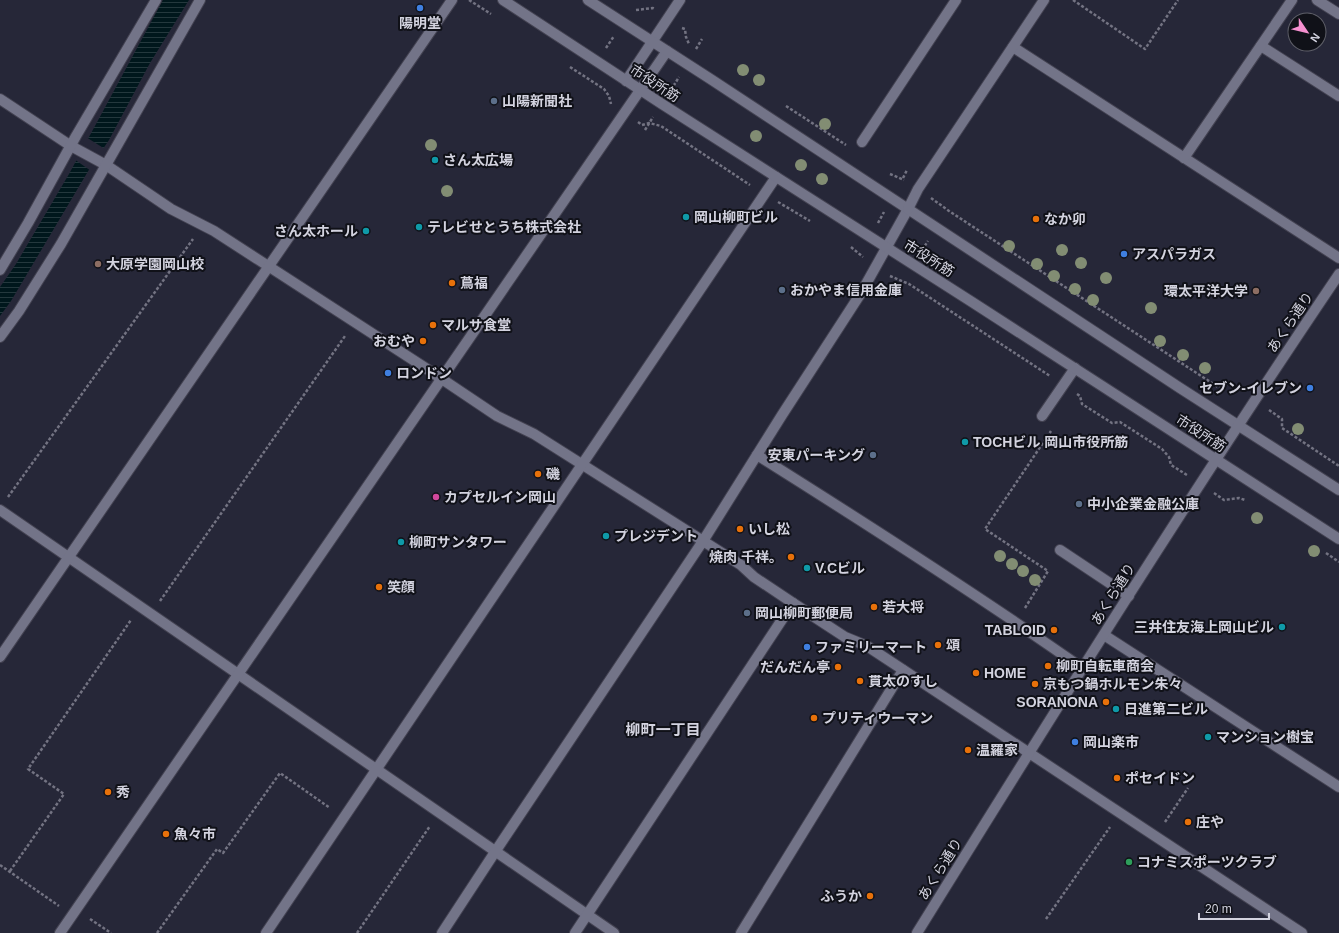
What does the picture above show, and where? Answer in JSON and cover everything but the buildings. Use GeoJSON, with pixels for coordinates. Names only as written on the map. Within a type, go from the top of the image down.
{"type":"FeatureCollection","features":[{"type":"Feature","properties":{"kind":"street"},"geometry":{"type":"LineString","coordinates":[[0,270],[75,148],[156,0]]}},
{"type":"Feature","properties":{"kind":"street"},"geometry":{"type":"LineString","coordinates":[[0,336],[20,311],[61,244],[102,163],[200,0]]}},
{"type":"Feature","properties":{"kind":"street"},"geometry":{"type":"LineString","coordinates":[[0,657],[452,0]]}},
{"type":"Feature","properties":{"kind":"street","name":"市役所筋"},"geometry":{"type":"LineString","coordinates":[[503,0],[626,81],[1339,539]]}},
{"type":"Feature","properties":{"kind":"street","name":"市役所筋"},"geometry":{"type":"LineString","coordinates":[[588,0],[1339,490]]}},
{"type":"Feature","properties":{"kind":"street"},"geometry":{"type":"LineString","coordinates":[[626,81],[680,0]]}},
{"type":"Feature","properties":{"kind":"street"},"geometry":{"type":"LineString","coordinates":[[862,142],[956,0]]}},
{"type":"Feature","properties":{"kind":"street"},"geometry":{"type":"LineString","coordinates":[[442,933],[703,541],[861,293],[918,189],[1044,0]]}},
{"type":"Feature","properties":{"kind":"street"},"geometry":{"type":"LineString","coordinates":[[1184,158],[1292,0]]}},
{"type":"Feature","properties":{"kind":"street"},"geometry":{"type":"LineString","coordinates":[[1317,0],[1339,14]]}},
{"type":"Feature","properties":{"kind":"street"},"geometry":{"type":"LineString","coordinates":[[1262,46],[1339,96]]}},
{"type":"Feature","properties":{"kind":"street"},"geometry":{"type":"LineString","coordinates":[[1013,47],[1339,258]]}},
{"type":"Feature","properties":{"kind":"street"},"geometry":{"type":"LineString","coordinates":[[60,933],[667,51]]}},
{"type":"Feature","properties":{"kind":"street"},"geometry":{"type":"LineString","coordinates":[[0,99],[75,148],[102,163],[171,209],[214,230],[442,378],[497,416],[534,434],[703,541],[740,565],[754,577],[845,637],[867,646],[1302,933]]}},
{"type":"Feature","properties":{"kind":"street"},"geometry":{"type":"LineString","coordinates":[[266,933],[776,177]]}},
{"type":"Feature","properties":{"kind":"street","name":"あくら通り"},"geometry":{"type":"LineString","coordinates":[[917,933],[1082,668],[1238,425],[1339,274]]}},
{"type":"Feature","properties":{"kind":"street"},"geometry":{"type":"LineString","coordinates":[[1042,416],[1075,368]]}},
{"type":"Feature","properties":{"kind":"street"},"geometry":{"type":"LineString","coordinates":[[757,455],[836,504],[1082,668]]}},
{"type":"Feature","properties":{"kind":"street"},"geometry":{"type":"LineString","coordinates":[[2,506],[69,557],[614,933]]}},
{"type":"Feature","properties":{"kind":"street"},"geometry":{"type":"LineString","coordinates":[[1060,550],[1129,596]]}},
{"type":"Feature","properties":{"kind":"street"},"geometry":{"type":"LineString","coordinates":[[575,933],[793,603]]}},
{"type":"Feature","properties":{"kind":"street"},"geometry":{"type":"LineString","coordinates":[[1104,635],[1339,787]]}},
{"type":"Feature","properties":{"kind":"street"},"geometry":{"type":"LineString","coordinates":[[740,933],[903,670]]}},
{"type":"Feature","properties":{"kind":"path"},"geometry":{"type":"LineString","coordinates":[[469,0],[495,17]]}},
{"type":"Feature","properties":{"kind":"path"},"geometry":{"type":"LineString","coordinates":[[1073,0],[1145,49],[1178,0]]}},
{"type":"Feature","properties":{"kind":"path"},"geometry":{"type":"LineString","coordinates":[[586,77],[632,9],[638,10],[653,8]]}},
{"type":"Feature","properties":{"kind":"path"},"geometry":{"type":"LineString","coordinates":[[645,130],[702,40]]}},
{"type":"Feature","properties":{"kind":"path"},"geometry":{"type":"LineString","coordinates":[[566,64],[604,89],[609,96],[611,104]]}},
{"type":"Feature","properties":{"kind":"path"},"geometry":{"type":"LineString","coordinates":[[642,125],[649,123]]}},
{"type":"Feature","properties":{"kind":"path"},"geometry":{"type":"LineString","coordinates":[[858,260],[907,170]]}},
{"type":"Feature","properties":{"kind":"path"},"geometry":{"type":"LineString","coordinates":[[935,200],[938,204],[1218,387]]}},
{"type":"Feature","properties":{"kind":"path"},"geometry":{"type":"LineString","coordinates":[[902,281],[949,211]]}},
{"type":"Feature","properties":{"kind":"path"},"geometry":{"type":"LineString","coordinates":[[2,506],[196,235]]}},
{"type":"Feature","properties":{"kind":"path"},"geometry":{"type":"LineString","coordinates":[[893,278],[902,281],[1080,396],[1082,404],[1112,424],[1120,422],[1162,449],[1169,457],[1171,465]]}},
{"type":"Feature","properties":{"kind":"path"},"geometry":{"type":"LineString","coordinates":[[151,614],[348,330]]}},
{"type":"Feature","properties":{"kind":"path"},"geometry":{"type":"LineString","coordinates":[[1206,404],[1218,387],[1230,383]]}},
{"type":"Feature","properties":{"kind":"path"},"geometry":{"type":"LineString","coordinates":[[1282,419],[1282,428],[1339,466]]}},
{"type":"Feature","properties":{"kind":"path"},"geometry":{"type":"LineString","coordinates":[[1015,622],[1048,571],[985,529],[1055,425]]}},
{"type":"Feature","properties":{"kind":"path"},"geometry":{"type":"LineString","coordinates":[[1224,500],[1239,498],[1248,502]]}},
{"type":"Feature","properties":{"kind":"path"},"geometry":{"type":"LineString","coordinates":[[1320,549],[1339,562]]}},
{"type":"Feature","properties":{"kind":"path"},"geometry":{"type":"LineString","coordinates":[[10,871],[64,794],[28,769],[140,606]]}},
{"type":"Feature","properties":{"kind":"path"},"geometry":{"type":"LineString","coordinates":[[157,933],[217,849],[223,853],[280,773],[344,817]]}},
{"type":"Feature","properties":{"kind":"path"},"geometry":{"type":"LineString","coordinates":[[1155,836],[1188,788]]}},
{"type":"Feature","properties":{"kind":"path"},"geometry":{"type":"LineString","coordinates":[[357,933],[439,813]]}},
{"type":"Feature","properties":{"kind":"path"},"geometry":{"type":"LineString","coordinates":[[1046,919],[1114,821]]}},
{"type":"Feature","properties":{"kind":"path"},"geometry":{"type":"LineString","coordinates":[[0,865],[74,913],[111,933]]}},
{"type":"Feature","properties":{"kind":"water"},"geometry":{"type":"Polygon","coordinates":[[[163,0],[189,0],[150,63],[109,140],[90,168],[11,301],[0,316],[0,287],[16,264],[69,174],[163,0]]]}},
{"type":"Feature","properties":{"kind":"pier"},"geometry":{"type":"Polygon","coordinates":[[[86,137],[105,149],[91,171],[74,159],[86,137]]]}},
{"type":"Feature","properties":{"kind":"place","name":"陽明堂"},"geometry":{"type":"Point","coordinates":[420,8]}},
{"type":"Feature","properties":{"kind":"place","name":"山陽新聞社"},"geometry":{"type":"Point","coordinates":[494,101]}},
{"type":"Feature","properties":{"kind":"place","name":"さん太広場"},"geometry":{"type":"Point","coordinates":[435,160]}},
{"type":"Feature","properties":{"kind":"place","name":"岡山柳町ビル"},"geometry":{"type":"Point","coordinates":[686,217]}},
{"type":"Feature","properties":{"kind":"place","name":"なか卯"},"geometry":{"type":"Point","coordinates":[1036,219]}},
{"type":"Feature","properties":{"kind":"place","name":"テレビせとうち株式会社"},"geometry":{"type":"Point","coordinates":[419,227]}},
{"type":"Feature","properties":{"kind":"place","name":"さん太ホール"},"geometry":{"type":"Point","coordinates":[366,231]}},
{"type":"Feature","properties":{"kind":"place","name":"アスパラガス"},"geometry":{"type":"Point","coordinates":[1124,254]}},
{"type":"Feature","properties":{"kind":"place","name":"大原学園岡山校"},"geometry":{"type":"Point","coordinates":[98,264]}},
{"type":"Feature","properties":{"kind":"place","name":"蔦福"},"geometry":{"type":"Point","coordinates":[452,283]}},
{"type":"Feature","properties":{"kind":"place","name":"おかやま信用金庫"},"geometry":{"type":"Point","coordinates":[782,290]}},
{"type":"Feature","properties":{"kind":"place","name":"環太平洋大学"},"geometry":{"type":"Point","coordinates":[1256,291]}},
{"type":"Feature","properties":{"kind":"place","name":"マルサ食堂"},"geometry":{"type":"Point","coordinates":[433,325]}},
{"type":"Feature","properties":{"kind":"place","name":"おむや"},"geometry":{"type":"Point","coordinates":[423,341]}},
{"type":"Feature","properties":{"kind":"place","name":"ロンドン"},"geometry":{"type":"Point","coordinates":[388,373]}},
{"type":"Feature","properties":{"kind":"place","name":"セブン-イレブン"},"geometry":{"type":"Point","coordinates":[1310,388]}},
{"type":"Feature","properties":{"kind":"place","name":"TOCHビル 岡山市役所筋"},"geometry":{"type":"Point","coordinates":[965,442]}},
{"type":"Feature","properties":{"kind":"place","name":"安東パーキング"},"geometry":{"type":"Point","coordinates":[873,455]}},
{"type":"Feature","properties":{"kind":"place","name":"磯"},"geometry":{"type":"Point","coordinates":[538,474]}},
{"type":"Feature","properties":{"kind":"place","name":"カプセルイン岡山"},"geometry":{"type":"Point","coordinates":[436,497]}},
{"type":"Feature","properties":{"kind":"place","name":"中小企業金融公庫"},"geometry":{"type":"Point","coordinates":[1079,504]}},
{"type":"Feature","properties":{"kind":"place","name":"いし松"},"geometry":{"type":"Point","coordinates":[740,529]}},
{"type":"Feature","properties":{"kind":"place","name":"プレジデント"},"geometry":{"type":"Point","coordinates":[606,536]}},
{"type":"Feature","properties":{"kind":"place","name":"柳町サンタワー"},"geometry":{"type":"Point","coordinates":[401,542]}},
{"type":"Feature","properties":{"kind":"place","name":"焼肉 千祥。"},"geometry":{"type":"Point","coordinates":[791,557]}},
{"type":"Feature","properties":{"kind":"place","name":"V.Cビル"},"geometry":{"type":"Point","coordinates":[807,568]}},
{"type":"Feature","properties":{"kind":"place","name":"笑顔"},"geometry":{"type":"Point","coordinates":[379,587]}},
{"type":"Feature","properties":{"kind":"place","name":"若大将"},"geometry":{"type":"Point","coordinates":[874,607]}},
{"type":"Feature","properties":{"kind":"place","name":"岡山柳町郵便局"},"geometry":{"type":"Point","coordinates":[747,613]}},
{"type":"Feature","properties":{"kind":"place","name":"三井住友海上岡山ビル"},"geometry":{"type":"Point","coordinates":[1282,627]}},
{"type":"Feature","properties":{"kind":"place","name":"TABLOID"},"geometry":{"type":"Point","coordinates":[1054,630]}},
{"type":"Feature","properties":{"kind":"place","name":"頌"},"geometry":{"type":"Point","coordinates":[938,645]}},
{"type":"Feature","properties":{"kind":"place","name":"ファミリーマート"},"geometry":{"type":"Point","coordinates":[807,647]}},
{"type":"Feature","properties":{"kind":"place","name":"柳町自転車商会"},"geometry":{"type":"Point","coordinates":[1048,666]}},
{"type":"Feature","properties":{"kind":"place","name":"だんだん亭"},"geometry":{"type":"Point","coordinates":[838,667]}},
{"type":"Feature","properties":{"kind":"place","name":"HOME"},"geometry":{"type":"Point","coordinates":[976,673]}},
{"type":"Feature","properties":{"kind":"place","name":"貫太のすし"},"geometry":{"type":"Point","coordinates":[860,681]}},
{"type":"Feature","properties":{"kind":"place","name":"京もつ鍋ホルモン朱々"},"geometry":{"type":"Point","coordinates":[1035,684]}},
{"type":"Feature","properties":{"kind":"place","name":"SORANONA"},"geometry":{"type":"Point","coordinates":[1106,702]}},
{"type":"Feature","properties":{"kind":"place","name":"日進第二ビル"},"geometry":{"type":"Point","coordinates":[1116,709]}},
{"type":"Feature","properties":{"kind":"place","name":"プリティウーマン"},"geometry":{"type":"Point","coordinates":[814,718]}},
{"type":"Feature","properties":{"kind":"place","name":"マンション樹宝"},"geometry":{"type":"Point","coordinates":[1208,737]}},
{"type":"Feature","properties":{"kind":"place","name":"岡山楽市"},"geometry":{"type":"Point","coordinates":[1075,742]}},
{"type":"Feature","properties":{"kind":"place","name":"温羅家"},"geometry":{"type":"Point","coordinates":[968,750]}},
{"type":"Feature","properties":{"kind":"place","name":"ポセイドン"},"geometry":{"type":"Point","coordinates":[1117,778]}},
{"type":"Feature","properties":{"kind":"place","name":"秀"},"geometry":{"type":"Point","coordinates":[108,792]}},
{"type":"Feature","properties":{"kind":"place","name":"庄や"},"geometry":{"type":"Point","coordinates":[1188,822]}},
{"type":"Feature","properties":{"kind":"place","name":"魚々市"},"geometry":{"type":"Point","coordinates":[166,834]}},
{"type":"Feature","properties":{"kind":"place","name":"コナミスポーツクラブ"},"geometry":{"type":"Point","coordinates":[1129,862]}},
{"type":"Feature","properties":{"kind":"place","name":"ふうか"},"geometry":{"type":"Point","coordinates":[870,896]}},
{"type":"Feature","properties":{"kind":"district","name":"柳町一丁目"},"geometry":{"type":"Point","coordinates":[663,730]}}]}
